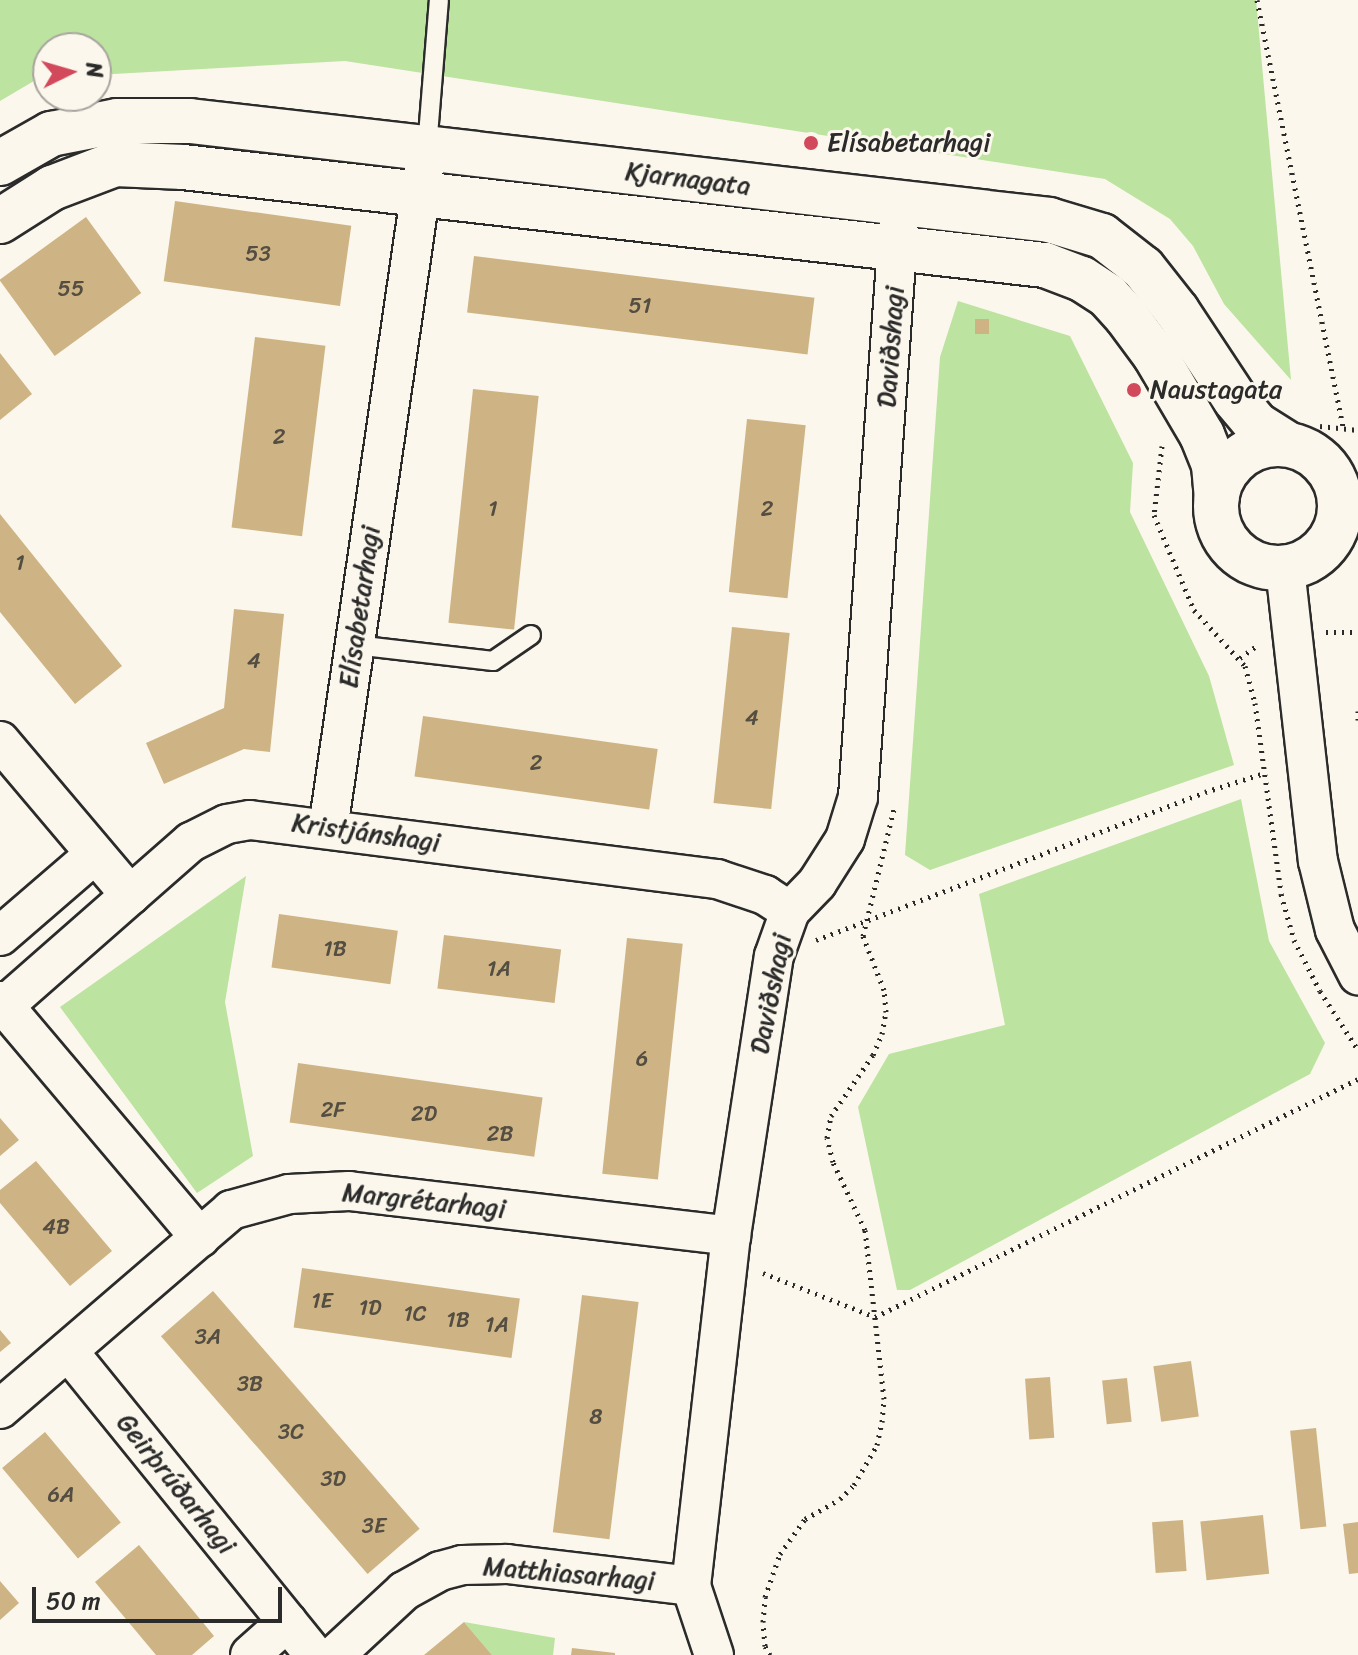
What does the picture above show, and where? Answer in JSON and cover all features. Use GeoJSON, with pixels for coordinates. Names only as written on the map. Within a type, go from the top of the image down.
{"type":"FeatureCollection","features":[{"type":"Feature","properties":{"kind":"street","name":"Kjarnagata"},"geometry":{"type":"LineString","coordinates":[[0,163],[51,134],[117,121],[190,121],[1049,220],[1102,236],[1143,268],[1177,311],[1235,399],[1257,425],[1287,444]]}},
{"type":"Feature","properties":{"kind":"street","name":"Elísabetarhagi"},"geometry":{"type":"LineString","coordinates":[[328,829],[427,148]]}},
{"type":"Feature","properties":{"kind":"street","name":"Kjarnagata"},"geometry":{"type":"LineString","coordinates":[[0,221],[52,188],[115,164],[183,167],[1045,265],[1082,279],[1108,296],[1155,355],[1202,435],[1214,465],[1217,497]]}},
{"type":"Feature","properties":{"kind":"street","name":"Daviðshagi"},"geometry":{"type":"LineString","coordinates":[[714,1655],[691,1586],[730,1248],[774,956],[790,911],[832,861],[854,819],[858,797],[900,204]]}},
{"type":"Feature","properties":{"kind":"street"},"geometry":{"type":"LineString","coordinates":[[1287,444],[1320,460],[1348,488],[1337,528],[1328,544],[1314,557],[1285,568],[1258,565],[1239,555],[1225,539],[1217,519],[1217,497],[1223,479],[1234,463],[1259,448],[1287,444]]}},
{"type":"Feature","properties":{"kind":"street"},"geometry":{"type":"LineString","coordinates":[[1285,568],[1318,861],[1335,930],[1358,975]]}},
{"type":"Feature","properties":{"kind":"street"},"geometry":{"type":"LineString","coordinates":[[0,741],[130,895]]}},
{"type":"Feature","properties":{"kind":"street","name":"Kristjánshagi"},"geometry":{"type":"LineString","coordinates":[[2,1003],[191,842],[227,824],[273,821],[717,879],[765,895],[790,911]]}},
{"type":"Feature","properties":{"kind":"street"},"geometry":{"type":"LineString","coordinates":[[0,936],[95,854]]}},
{"type":"Feature","properties":{"kind":"street"},"geometry":{"type":"LineString","coordinates":[[2,1003],[200,1238]]}},
{"type":"Feature","properties":{"kind":"street","name":"Margrétarhagi"},"geometry":{"type":"LineString","coordinates":[[0,1409],[231,1210],[289,1194],[349,1191],[730,1248]]}},
{"type":"Feature","properties":{"kind":"street","name":"Geirþrúðarhagi"},"geometry":{"type":"LineString","coordinates":[[68,1351],[314,1655]]}},
{"type":"Feature","properties":{"kind":"street","name":"Matthiasarhagi"},"geometry":{"type":"LineString","coordinates":[[335,1655],[404,1591],[440,1571],[462,1565],[507,1564],[691,1586]]}},
{"type":"Feature","properties":{"kind":"street"},"geometry":{"type":"LineString","coordinates":[[250,1655],[287,1622]]}},
{"type":"Feature","properties":{"kind":"lane"},"geometry":{"type":"LineString","coordinates":[[427,148],[439,0]]}},
{"type":"Feature","properties":{"kind":"lane"},"geometry":{"type":"LineString","coordinates":[[355,645],[493,661],[531,635]]}},
{"type":"Feature","properties":{"kind":"path"},"geometry":{"type":"LineString","coordinates":[[1257,0],[1344,431]]}},
{"type":"Feature","properties":{"kind":"path"},"geometry":{"type":"LineString","coordinates":[[1160,438],[1162,460],[1154,515],[1194,610],[1245,666],[1265,773],[1281,894],[1294,940],[1320,991],[1358,1050]]}},
{"type":"Feature","properties":{"kind":"path"},"geometry":{"type":"LineString","coordinates":[[1358,711],[1358,720]]}},
{"type":"Feature","properties":{"kind":"path"},"geometry":{"type":"LineString","coordinates":[[774,956],[1265,773]]}},
{"type":"Feature","properties":{"kind":"path"},"geometry":{"type":"LineString","coordinates":[[770,1655],[765,1646],[764,1610],[780,1554],[805,1519],[840,1499],[854,1485],[877,1445],[884,1399],[865,1230],[833,1162],[827,1138],[831,1116],[873,1055],[882,1034],[886,1012],[884,990],[866,951],[866,921],[896,798]]}},
{"type":"Feature","properties":{"kind":"path"},"geometry":{"type":"LineString","coordinates":[[875,1317],[1358,1079]]}},
{"type":"Feature","properties":{"kind":"path"},"geometry":{"type":"LineString","coordinates":[[730,1248],[875,1317]]}},
{"type":"Feature","properties":{"kind":"green space"},"geometry":{"type":"Polygon","coordinates":[[[0,0],[1256,0],[1291,380],[1224,304],[1193,246],[1170,219],[1105,179],[345,61],[112,74],[112,32],[32,32],[32,82],[0,101],[0,0]]]}},
{"type":"Feature","properties":{"kind":"green space"},"geometry":{"type":"Polygon","coordinates":[[[958,301],[1070,336],[1133,463],[1130,512],[1209,676],[1234,765],[930,870],[905,855],[940,357],[958,301]]]}},
{"type":"Feature","properties":{"kind":"green space"},"geometry":{"type":"Polygon","coordinates":[[[1241,799],[1269,941],[1325,1043],[1310,1074],[910,1290],[897,1290],[858,1107],[889,1054],[1005,1025],[979,894],[1241,799]]]}},
{"type":"Feature","properties":{"kind":"green space"},"geometry":{"type":"Polygon","coordinates":[[[246,876],[225,1002],[253,1156],[197,1193],[60,1007],[246,876]]]}},
{"type":"Feature","properties":{"kind":"green space"},"geometry":{"type":"Polygon","coordinates":[[[464,1622],[555,1638],[553,1655],[492,1655],[464,1622]]]}},
{"type":"Feature","properties":{"kind":"building"},"geometry":{"type":"Polygon","coordinates":[[[175,201],[351,226],[340,306],[164,281],[175,201]]]}},
{"type":"Feature","properties":{"kind":"building"},"geometry":{"type":"Polygon","coordinates":[[[86,217],[141,293],[55,356],[0,279],[86,217]]]}},
{"type":"Feature","properties":{"kind":"building"},"geometry":{"type":"Polygon","coordinates":[[[474,256],[814,298],[807,354],[467,313],[474,256]]]}},
{"type":"Feature","properties":{"kind":"building"},"geometry":{"type":"Polygon","coordinates":[[[975,319],[989,319],[989,334],[975,334],[975,319]]]}},
{"type":"Feature","properties":{"kind":"building"},"geometry":{"type":"Polygon","coordinates":[[[255,337],[325,346],[302,536],[232,528],[255,337]]]}},
{"type":"Feature","properties":{"kind":"building"},"geometry":{"type":"Polygon","coordinates":[[[0,353],[32,394],[0,420],[0,353]]]}},
{"type":"Feature","properties":{"kind":"building"},"geometry":{"type":"Polygon","coordinates":[[[473,389],[539,396],[514,630],[448,623],[473,389]]]}},
{"type":"Feature","properties":{"kind":"building"},"geometry":{"type":"Polygon","coordinates":[[[747,419],[806,425],[787,598],[729,592],[747,419]]]}},
{"type":"Feature","properties":{"kind":"building"},"geometry":{"type":"Polygon","coordinates":[[[0,514],[122,666],[75,704],[0,612],[0,514]]]}},
{"type":"Feature","properties":{"kind":"building"},"geometry":{"type":"Polygon","coordinates":[[[234,609],[284,614],[270,752],[244,749],[164,784],[146,743],[224,708],[234,609]]]}},
{"type":"Feature","properties":{"kind":"building"},"geometry":{"type":"Polygon","coordinates":[[[732,627],[790,633],[771,809],[713,803],[732,627]]]}},
{"type":"Feature","properties":{"kind":"building"},"geometry":{"type":"Polygon","coordinates":[[[423,716],[658,749],[649,809],[415,776],[423,716]]]}},
{"type":"Feature","properties":{"kind":"building"},"geometry":{"type":"Polygon","coordinates":[[[279,914],[398,931],[390,984],[271,967],[279,914]]]}},
{"type":"Feature","properties":{"kind":"building"},"geometry":{"type":"Polygon","coordinates":[[[444,935],[561,949],[555,1003],[437,989],[444,935]]]}},
{"type":"Feature","properties":{"kind":"building"},"geometry":{"type":"Polygon","coordinates":[[[627,938],[683,944],[658,1180],[602,1174],[627,938]]]}},
{"type":"Feature","properties":{"kind":"building"},"geometry":{"type":"Polygon","coordinates":[[[298,1063],[543,1097],[534,1157],[290,1122],[298,1063]]]}},
{"type":"Feature","properties":{"kind":"building"},"geometry":{"type":"Polygon","coordinates":[[[0,1118],[19,1140],[0,1156],[0,1118]]]}},
{"type":"Feature","properties":{"kind":"building"},"geometry":{"type":"Polygon","coordinates":[[[36,1161],[112,1251],[70,1286],[0,1203],[0,1190],[36,1161]]]}},
{"type":"Feature","properties":{"kind":"building"},"geometry":{"type":"Polygon","coordinates":[[[302,1268],[520,1299],[512,1358],[294,1327],[302,1268]]]}},
{"type":"Feature","properties":{"kind":"building"},"geometry":{"type":"Polygon","coordinates":[[[213,1291],[420,1529],[368,1574],[161,1336],[213,1291]]]}},
{"type":"Feature","properties":{"kind":"building"},"geometry":{"type":"Polygon","coordinates":[[[582,1295],[639,1302],[609,1539],[553,1532],[582,1295]]]}},
{"type":"Feature","properties":{"kind":"building"},"geometry":{"type":"Polygon","coordinates":[[[0,1330],[11,1343],[0,1352],[0,1330]]]}},
{"type":"Feature","properties":{"kind":"building"},"geometry":{"type":"Polygon","coordinates":[[[1191,1361],[1199,1416],[1161,1422],[1153,1366],[1191,1361]]]}},
{"type":"Feature","properties":{"kind":"building"},"geometry":{"type":"Polygon","coordinates":[[[1050,1377],[1054,1438],[1029,1440],[1025,1379],[1050,1377]]]}},
{"type":"Feature","properties":{"kind":"building"},"geometry":{"type":"Polygon","coordinates":[[[1127,1378],[1132,1422],[1107,1424],[1102,1381],[1127,1378]]]}},
{"type":"Feature","properties":{"kind":"building"},"geometry":{"type":"Polygon","coordinates":[[[1316,1428],[1326,1526],[1300,1529],[1290,1431],[1316,1428]]]}},
{"type":"Feature","properties":{"kind":"building"},"geometry":{"type":"Polygon","coordinates":[[[45,1432],[121,1522],[78,1558],[2,1468],[45,1432]]]}},
{"type":"Feature","properties":{"kind":"building"},"geometry":{"type":"Polygon","coordinates":[[[1263,1515],[1269,1574],[1207,1580],[1200,1522],[1263,1515]]]}},
{"type":"Feature","properties":{"kind":"building"},"geometry":{"type":"Polygon","coordinates":[[[1183,1520],[1187,1571],[1156,1573],[1152,1522],[1183,1520]]]}},
{"type":"Feature","properties":{"kind":"building"},"geometry":{"type":"Polygon","coordinates":[[[1358,1522],[1358,1573],[1349,1574],[1343,1524],[1358,1522]]]}},
{"type":"Feature","properties":{"kind":"building"},"geometry":{"type":"Polygon","coordinates":[[[139,1545],[214,1636],[192,1655],[156,1655],[95,1582],[139,1545]]]}},
{"type":"Feature","properties":{"kind":"building"},"geometry":{"type":"Polygon","coordinates":[[[0,1581],[19,1603],[0,1620],[0,1581]]]}},
{"type":"Feature","properties":{"kind":"building"},"geometry":{"type":"Polygon","coordinates":[[[464,1622],[492,1655],[424,1655],[464,1622]]]}},
{"type":"Feature","properties":{"kind":"building"},"geometry":{"type":"Polygon","coordinates":[[[572,1648],[615,1653],[615,1655],[571,1655],[572,1648]]]}},
{"type":"Feature","properties":{"kind":"place","name":"Elísabetarhagi"},"geometry":{"type":"Point","coordinates":[811,143]}},
{"type":"Feature","properties":{"kind":"place","name":"Naustagata"},"geometry":{"type":"Point","coordinates":[1134,390]}}]}
